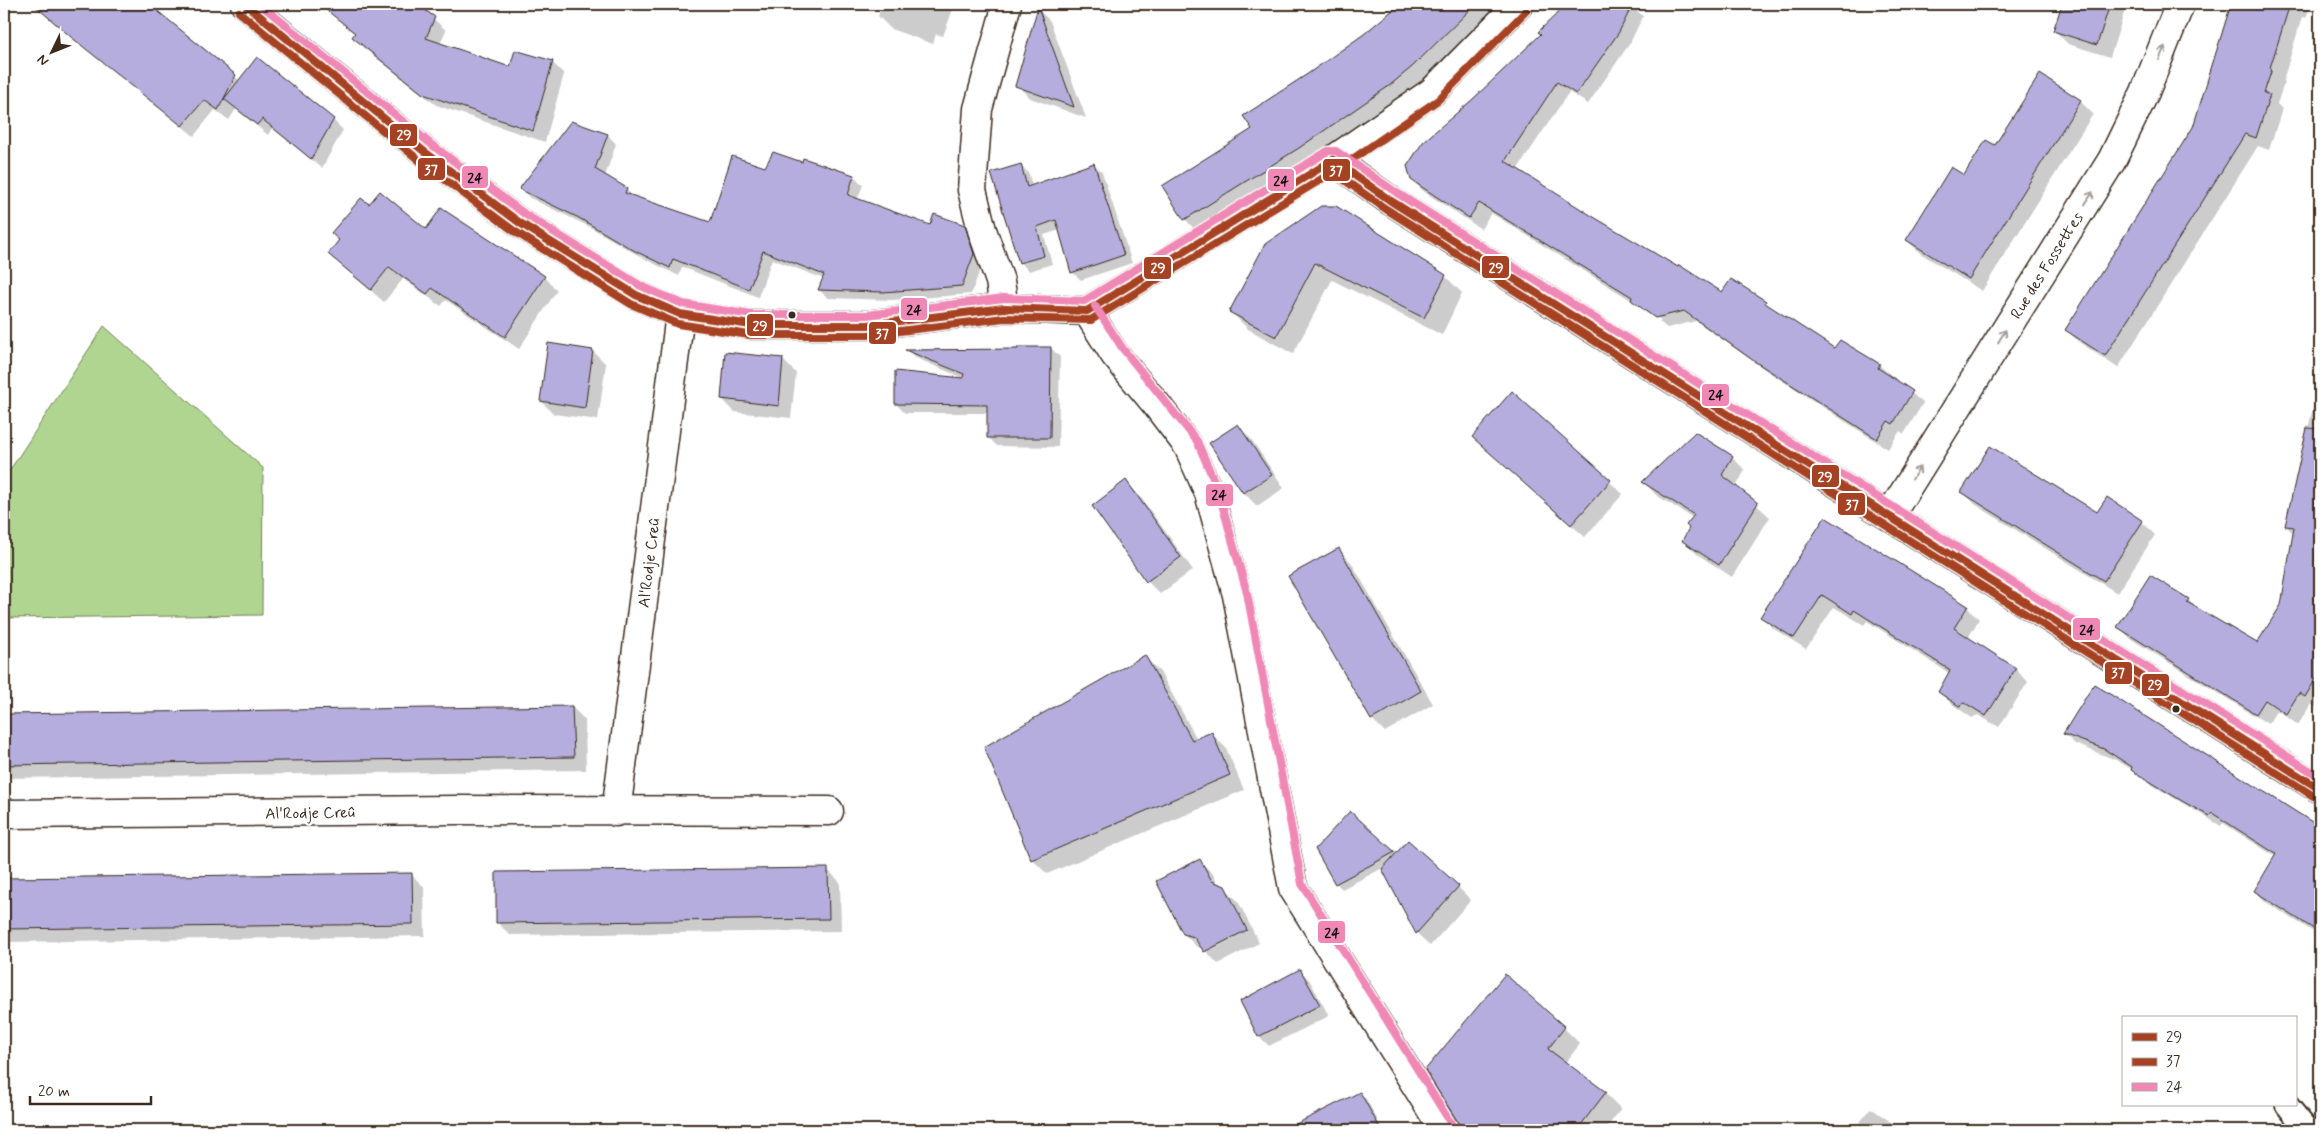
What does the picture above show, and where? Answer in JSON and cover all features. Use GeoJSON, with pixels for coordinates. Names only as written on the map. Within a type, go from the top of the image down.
{"type":"FeatureCollection","features":[{"type":"Feature","properties":{"kind":"street"},"geometry":{"type":"LineString","coordinates":[[245,4],[426,153],[520,222],[636,295],[680,314],[751,325],[868,325],[1004,308],[1087,311],[1333,160],[1432,92],[1519,4]]}},
{"type":"Feature","properties":{"kind":"street"},"geometry":{"type":"LineString","coordinates":[[1004,308],[1000,280],[982,230],[972,190],[978,110],[1007,4]]}},
{"type":"Feature","properties":{"kind":"street","name":"Rue des Fossettes"},"geometry":{"type":"LineString","coordinates":[[1890,515],[2112,160],[2145,92],[2180,4]]}},
{"type":"Feature","properties":{"kind":"street"},"geometry":{"type":"LineString","coordinates":[[1333,160],[1391,201],[1890,515],[2320,789]]}},
{"type":"Feature","properties":{"kind":"street"},"geometry":{"type":"LineString","coordinates":[[1087,311],[1115,356],[1156,404],[1188,446],[1209,493],[1236,596],[1293,888],[1444,1130]]}},
{"type":"Feature","properties":{"kind":"street","name":"Al'Rodje Creû"},"geometry":{"type":"LineString","coordinates":[[616,812],[680,314]]}},
{"type":"Feature","properties":{"kind":"street","name":"Al'Rodje Creû"},"geometry":{"type":"LineString","coordinates":[[4,814],[457,810],[616,812],[829,811]]}},
{"type":"Feature","properties":{"kind":"lane"},"geometry":{"type":"LineString","coordinates":[[2288,1106],[2306,1130]]}},
{"type":"Feature","properties":{"kind":"green space"},"geometry":{"type":"Polygon","coordinates":[[[104,326],[263,468],[262,615],[4,618],[4,479],[104,326]]]}},
{"type":"Feature","properties":{"kind":"building"},"geometry":{"type":"Polygon","coordinates":[[[33,4],[149,4],[236,75],[218,110],[204,100],[182,126],[33,4]]]}},
{"type":"Feature","properties":{"kind":"building"},"geometry":{"type":"Polygon","coordinates":[[[319,4],[416,4],[435,17],[426,38],[510,67],[515,50],[553,61],[533,131],[423,94],[352,37],[355,33],[319,4]]]}},
{"type":"Feature","properties":{"kind":"building"},"geometry":{"type":"Polygon","coordinates":[[[1400,4],[1476,4],[1412,67],[1389,86],[1299,148],[1184,220],[1162,186],[1252,129],[1243,116],[1364,34],[1400,4]]]}},
{"type":"Feature","properties":{"kind":"building"},"geometry":{"type":"Polygon","coordinates":[[[1567,4],[1633,4],[1619,32],[1576,94],[1557,82],[1505,161],[1592,216],[1678,267],[1679,265],[1722,292],[1731,279],[1834,348],[1840,340],[1880,364],[1878,368],[1913,391],[1893,424],[1888,421],[1877,439],[1754,361],[1684,311],[1655,318],[1631,300],[1632,297],[1479,203],[1469,218],[1411,180],[1407,166],[1423,142],[1473,99],[1541,34],[1538,32],[1567,4]]]}},
{"type":"Feature","properties":{"kind":"building"},"geometry":{"type":"Polygon","coordinates":[[[2062,4],[2110,4],[2097,45],[2053,31],[2062,4]]]}},
{"type":"Feature","properties":{"kind":"building"},"geometry":{"type":"Polygon","coordinates":[[[2231,4],[2290,4],[2270,68],[2272,69],[2264,93],[2270,95],[2256,138],[2245,134],[2105,356],[2065,330],[2193,127],[2231,4]]]}},
{"type":"Feature","properties":{"kind":"building"},"geometry":{"type":"Polygon","coordinates":[[[1038,7],[1074,107],[1015,86],[1038,7]]]}},
{"type":"Feature","properties":{"kind":"building"},"geometry":{"type":"Polygon","coordinates":[[[257,57],[334,119],[311,159],[262,119],[257,125],[224,99],[257,57]]]}},
{"type":"Feature","properties":{"kind":"building"},"geometry":{"type":"Polygon","coordinates":[[[2040,74],[2081,100],[1969,279],[1906,240],[1951,167],[1964,175],[1986,140],[1995,145],[2040,74]]]}},
{"type":"Feature","properties":{"kind":"building"},"geometry":{"type":"Polygon","coordinates":[[[571,121],[608,134],[595,169],[627,188],[625,193],[710,222],[732,156],[765,167],[773,152],[802,162],[803,158],[854,175],[848,195],[930,225],[934,214],[965,225],[974,254],[962,286],[883,292],[818,290],[824,275],[763,251],[749,289],[673,259],[670,268],[633,250],[579,218],[519,189],[571,121]]]}},
{"type":"Feature","properties":{"kind":"building"},"geometry":{"type":"Polygon","coordinates":[[[1094,163],[1124,255],[1071,273],[1056,220],[1037,227],[1044,256],[1019,263],[991,173],[1021,164],[1027,187],[1094,163]]]}},
{"type":"Feature","properties":{"kind":"building"},"geometry":{"type":"Polygon","coordinates":[[[380,191],[426,229],[441,208],[545,276],[505,337],[432,288],[427,294],[389,267],[371,290],[328,254],[339,240],[331,233],[361,198],[369,204],[380,191]]]}},
{"type":"Feature","properties":{"kind":"building"},"geometry":{"type":"Polygon","coordinates":[[[1321,206],[1336,206],[1446,275],[1424,318],[1315,263],[1276,337],[1229,312],[1265,244],[1321,206]]]}},
{"type":"Feature","properties":{"kind":"building"},"geometry":{"type":"Polygon","coordinates":[[[548,343],[593,350],[585,408],[540,401],[548,343]]]}},
{"type":"Feature","properties":{"kind":"building"},"geometry":{"type":"Polygon","coordinates":[[[1018,347],[1051,347],[1050,438],[987,438],[987,405],[895,404],[895,371],[963,378],[964,374],[905,350],[1018,349],[1018,347]]]}},
{"type":"Feature","properties":{"kind":"building"},"geometry":{"type":"Polygon","coordinates":[[[725,352],[783,358],[779,406],[721,399],[725,352]]]}},
{"type":"Feature","properties":{"kind":"building"},"geometry":{"type":"Polygon","coordinates":[[[1512,391],[1611,480],[1571,525],[1472,437],[1512,391]]]}},
{"type":"Feature","properties":{"kind":"building"},"geometry":{"type":"Polygon","coordinates":[[[1238,424],[1272,475],[1243,493],[1209,443],[1238,424]]]}},
{"type":"Feature","properties":{"kind":"building"},"geometry":{"type":"Polygon","coordinates":[[[2307,428],[2320,429],[2320,672],[2305,697],[2299,693],[2286,714],[2265,700],[2256,714],[2117,627],[2150,575],[2189,599],[2187,602],[2257,643],[2281,605],[2294,527],[2285,526],[2307,428]]]}},
{"type":"Feature","properties":{"kind":"building"},"geometry":{"type":"Polygon","coordinates":[[[1695,432],[1733,456],[1722,475],[1758,503],[1719,565],[1682,541],[1689,528],[1686,525],[1694,515],[1642,482],[1695,432]]]}},
{"type":"Feature","properties":{"kind":"building"},"geometry":{"type":"Polygon","coordinates":[[[1990,446],[2097,512],[2107,497],[2143,521],[2104,581],[1961,492],[1990,446]]]}},
{"type":"Feature","properties":{"kind":"building"},"geometry":{"type":"Polygon","coordinates":[[[1126,480],[1181,557],[1146,582],[1092,506],[1126,480]]]}},
{"type":"Feature","properties":{"kind":"building"},"geometry":{"type":"Polygon","coordinates":[[[1825,517],[1968,606],[1954,628],[2016,668],[1986,716],[1965,703],[1959,706],[1938,692],[1950,670],[1854,610],[1852,614],[1822,595],[1794,638],[1760,617],[1825,517]]]}},
{"type":"Feature","properties":{"kind":"building"},"geometry":{"type":"Polygon","coordinates":[[[1339,548],[1421,691],[1371,720],[1288,576],[1339,548]]]}},
{"type":"Feature","properties":{"kind":"building"},"geometry":{"type":"Polygon","coordinates":[[[1145,655],[1192,740],[1212,732],[1230,775],[1031,860],[984,747],[1145,655]]]}},
{"type":"Feature","properties":{"kind":"building"},"geometry":{"type":"Polygon","coordinates":[[[2094,684],[2320,827],[2320,933],[2254,891],[2276,854],[2212,813],[2209,816],[2131,770],[2132,767],[2104,749],[2063,734],[2094,684]]]}},
{"type":"Feature","properties":{"kind":"building"},"geometry":{"type":"Polygon","coordinates":[[[572,706],[574,757],[4,765],[4,714],[572,706]]]}},
{"type":"Feature","properties":{"kind":"building"},"geometry":{"type":"Polygon","coordinates":[[[1350,811],[1395,852],[1335,884],[1315,849],[1350,811]]]}},
{"type":"Feature","properties":{"kind":"building"},"geometry":{"type":"Polygon","coordinates":[[[1408,840],[1459,886],[1416,934],[1382,869],[1408,840]]]}},
{"type":"Feature","properties":{"kind":"building"},"geometry":{"type":"Polygon","coordinates":[[[1200,859],[1212,881],[1225,886],[1247,930],[1204,952],[1194,937],[1183,934],[1156,881],[1200,859]]]}},
{"type":"Feature","properties":{"kind":"building"},"geometry":{"type":"Polygon","coordinates":[[[828,868],[829,919],[496,923],[496,872],[828,868]]]}},
{"type":"Feature","properties":{"kind":"building"},"geometry":{"type":"Polygon","coordinates":[[[412,873],[413,924],[4,929],[4,878],[412,873]]]}},
{"type":"Feature","properties":{"kind":"building"},"geometry":{"type":"Polygon","coordinates":[[[1300,969],[1320,1005],[1258,1037],[1240,1001],[1300,969]]]}},
{"type":"Feature","properties":{"kind":"building"},"geometry":{"type":"Polygon","coordinates":[[[1505,974],[1565,1027],[1548,1049],[1606,1092],[1577,1130],[1463,1130],[1425,1070],[1505,974]]]}},
{"type":"Feature","properties":{"kind":"building"},"geometry":{"type":"Polygon","coordinates":[[[1360,1092],[1381,1130],[1284,1130],[1360,1092]]]}},
{"type":"Feature","properties":{"kind":"transit line","name":"29"},"geometry":{"type":"LineString","coordinates":[[245,4],[426,153],[520,223],[636,295],[680,314],[751,325],[868,325],[1004,308],[1087,311],[1333,160]]}},
{"type":"Feature","properties":{"kind":"transit line","name":"24"},"geometry":{"type":"LineString","coordinates":[[260,4],[432,145],[526,215],[641,286],[683,304],[752,315],[867,315],[1004,298],[1084,301],[1328,151],[1336,151],[1397,193],[2320,777]]}},
{"type":"Feature","properties":{"kind":"transit line","name":"37"},"geometry":{"type":"LineString","coordinates":[[239,12],[420,161],[514,231],[631,304],[678,324],[749,335],[868,335],[1004,318],[1091,320],[1338,169],[1438,100],[1526,11]]}},
{"type":"Feature","properties":{"kind":"transit line","name":"29"},"geometry":{"type":"LineString","coordinates":[[1333,160],[1391,201],[2320,789]]}},
{"type":"Feature","properties":{"kind":"transit line","name":"37"},"geometry":{"type":"LineString","coordinates":[[1327,168],[1386,209],[2315,797]]}},
{"type":"Feature","properties":{"kind":"transit line","name":"24"},"geometry":{"type":"LineString","coordinates":[[1095,306],[1123,349],[1197,441],[1218,490],[1247,593],[1302,884],[1452,1125]]}}]}
